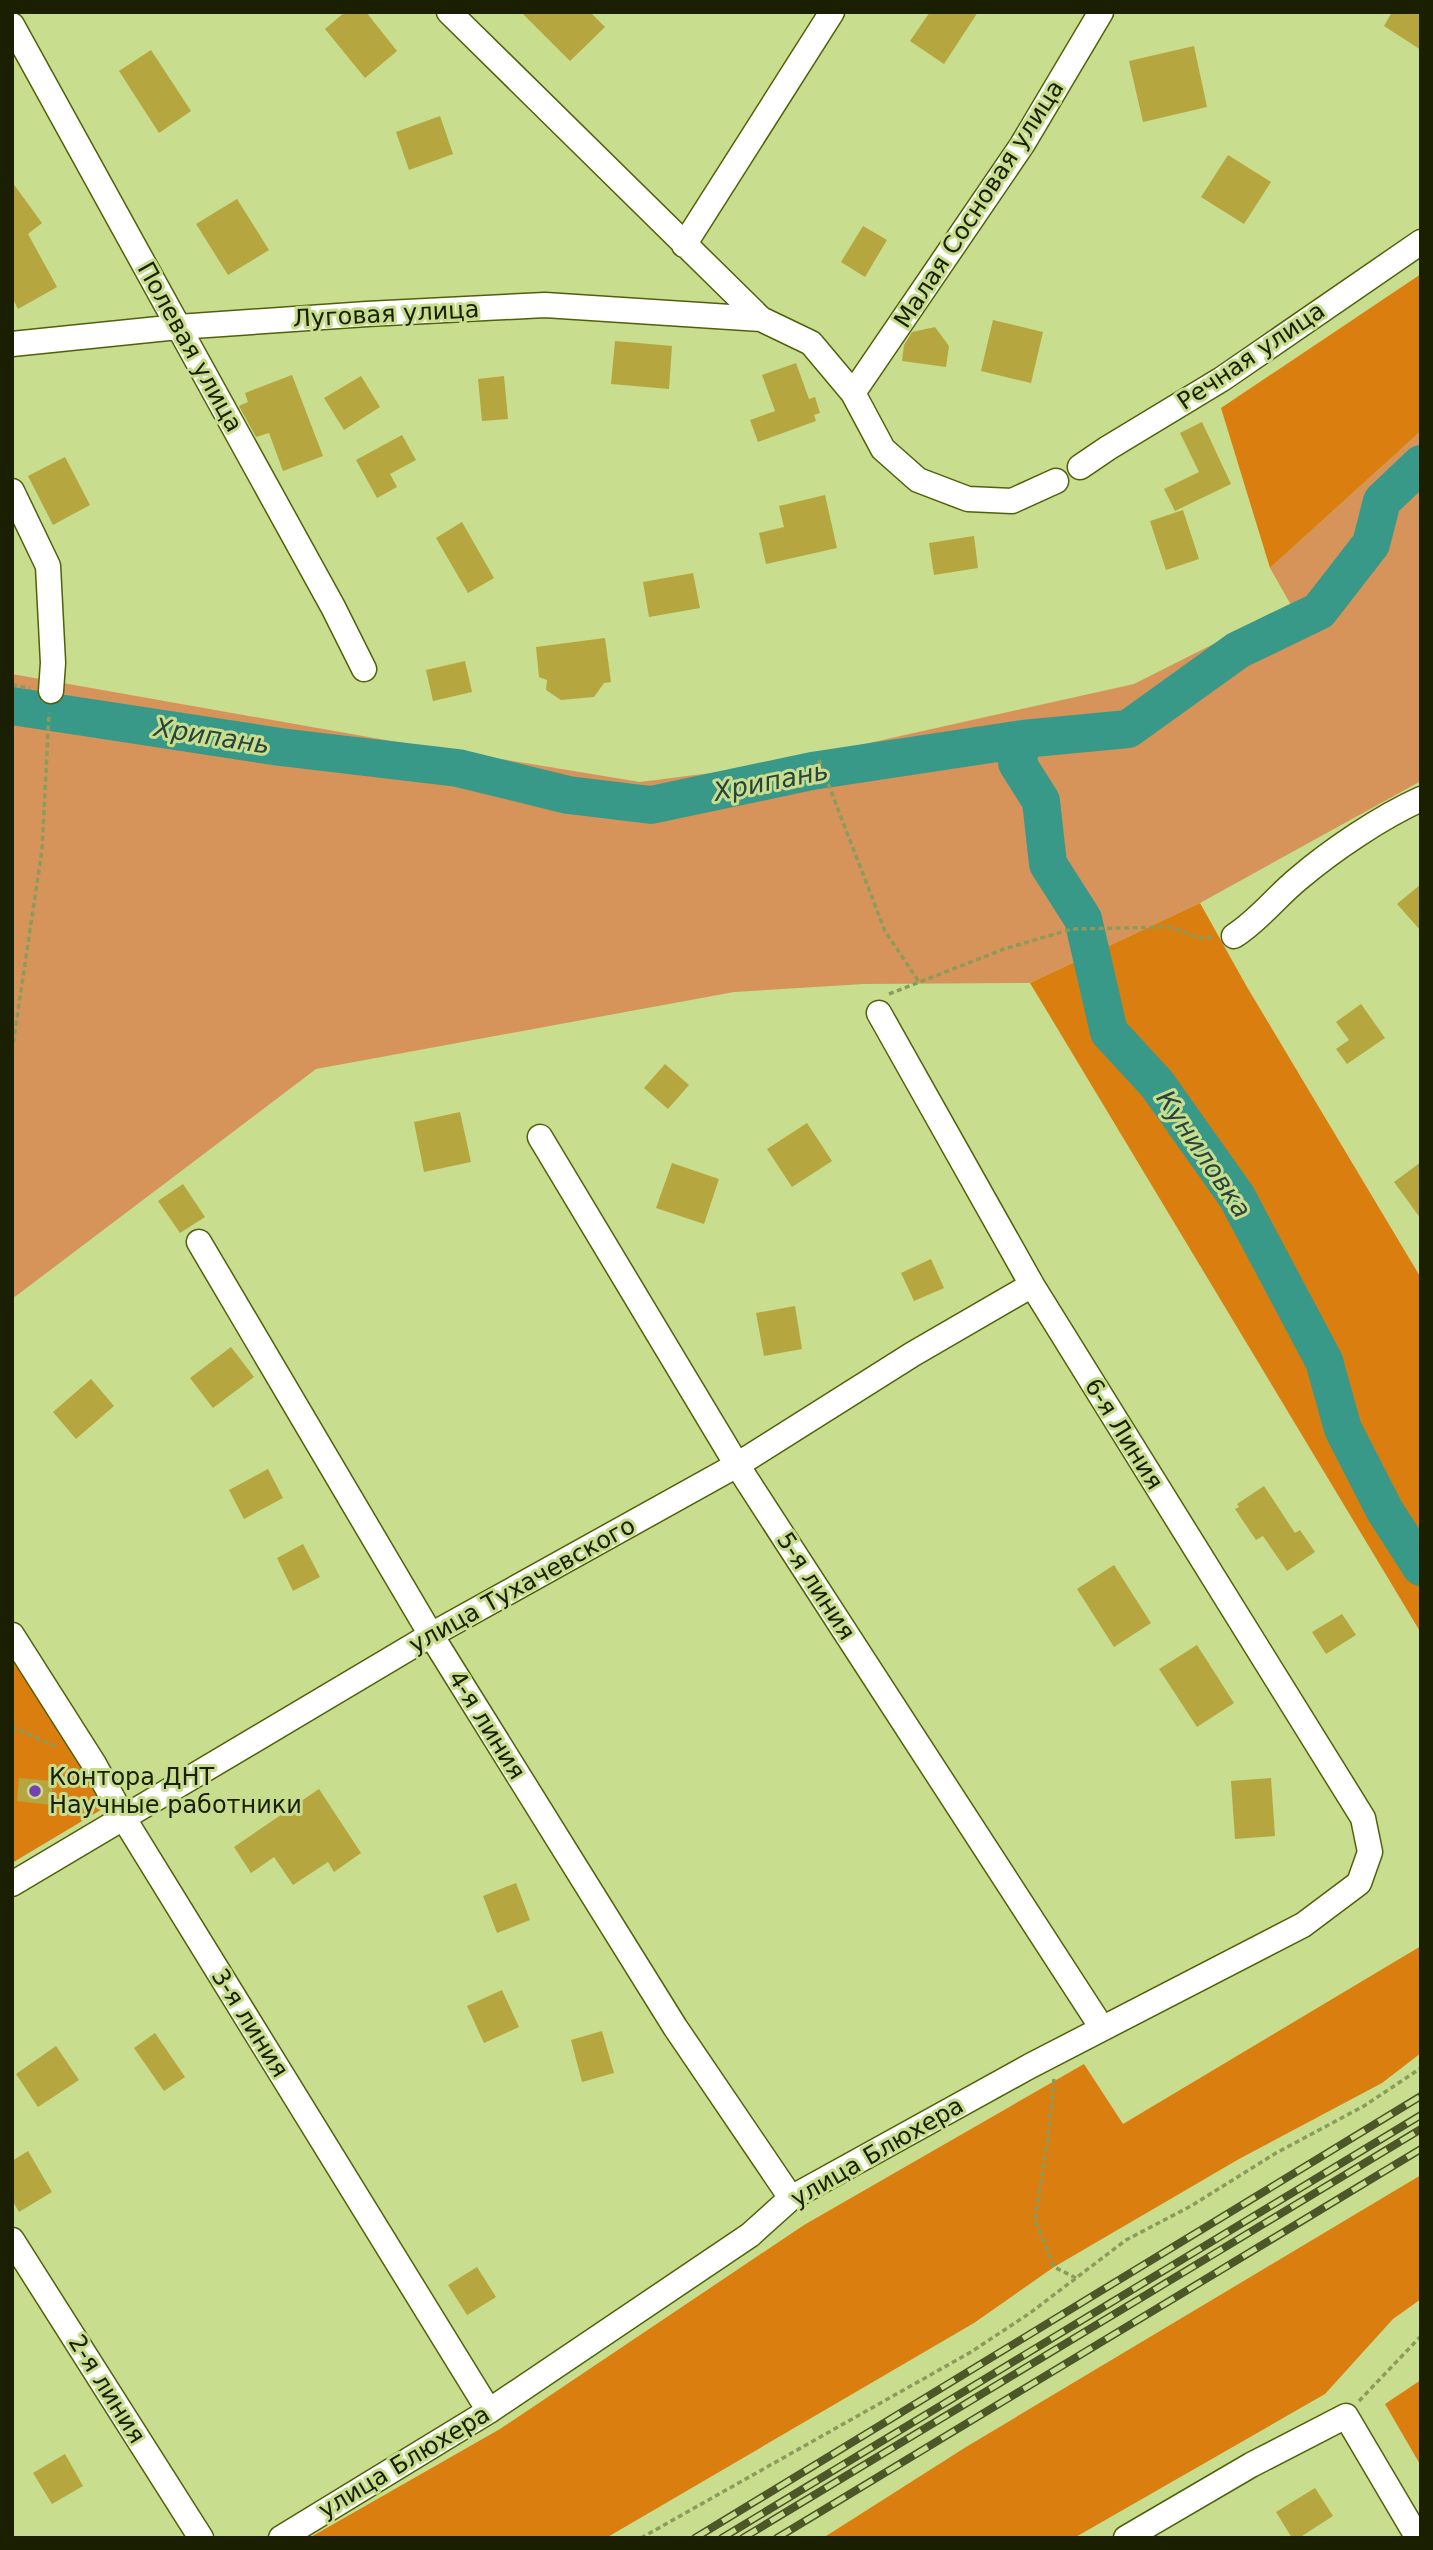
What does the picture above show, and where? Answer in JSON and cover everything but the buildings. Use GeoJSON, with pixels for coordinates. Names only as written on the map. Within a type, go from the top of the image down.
{"type":"FeatureCollection","features":[{"type":"Feature","properties":{"kind":"street"},"geometry":{"type":"LineString","coordinates":[[449,12],[761,318],[811,343],[853,393],[883,449],[918,480],[968,499],[1012,501],[1056,481]]}},
{"type":"Feature","properties":{"kind":"street"},"geometry":{"type":"LineString","coordinates":[[684,245],[831,12]]}},
{"type":"Feature","properties":{"kind":"street","name":"Малая Сосновая улица"},"geometry":{"type":"LineString","coordinates":[[853,393],[1022,145],[1101,12]]}},
{"type":"Feature","properties":{"kind":"street","name":"Полевая улица"},"geometry":{"type":"LineString","coordinates":[[12,25],[333,607],[364,669]]}},
{"type":"Feature","properties":{"kind":"street","name":"Речная улица"},"geometry":{"type":"LineString","coordinates":[[1080,467],[1222,379],[1421,242]]}},
{"type":"Feature","properties":{"kind":"street","name":"Луговая улица"},"geometry":{"type":"LineString","coordinates":[[12,344],[178,327],[545,305],[761,318]]}},
{"type":"Feature","properties":{"kind":"street"},"geometry":{"type":"LineString","coordinates":[[12,491],[48,566],[53,663],[51,691]]}},
{"type":"Feature","properties":{"kind":"street"},"geometry":{"type":"LineString","coordinates":[[1234,936],[1251,925],[1298,879],[1392,812],[1421,799]]}},
{"type":"Feature","properties":{"kind":"street","name":"6-я Линия"},"geometry":{"type":"LineString","coordinates":[[879,1013],[1032,1285],[1363,1818],[1370,1852]]}},
{"type":"Feature","properties":{"kind":"street","name":"5-я линия"},"geometry":{"type":"LineString","coordinates":[[540,1138],[737,1465],[1102,2028]]}},
{"type":"Feature","properties":{"kind":"street","name":"4-я линия"},"geometry":{"type":"LineString","coordinates":[[198,1242],[431,1635],[675,2027],[791,2198]]}},
{"type":"Feature","properties":{"kind":"street","name":"улица Тухачевского"},"geometry":{"type":"LineString","coordinates":[[12,1884],[431,1635],[737,1465],[913,1354],[1032,1285]]}},
{"type":"Feature","properties":{"kind":"street","name":"3-я линия"},"geometry":{"type":"LineString","coordinates":[[12,1635],[94,1763],[123,1817],[489,2411]]}},
{"type":"Feature","properties":{"kind":"street","name":"улица Блюхера"},"geometry":{"type":"LineString","coordinates":[[281,2538],[489,2411],[750,2235],[791,2198],[1056,2052],[1303,1925],[1359,1882],[1370,1852]]}},
{"type":"Feature","properties":{"kind":"street","name":"2-я линия"},"geometry":{"type":"LineString","coordinates":[[12,2240],[201,2538]]}},
{"type":"Feature","properties":{"kind":"street"},"geometry":{"type":"LineString","coordinates":[[1126,2538],[1251,2465],[1346,2416],[1418,2538]]}},
{"type":"Feature","properties":{"kind":"path"},"geometry":{"type":"LineString","coordinates":[[12,1051],[42,850],[51,691]]}},
{"type":"Feature","properties":{"kind":"path"},"geometry":{"type":"LineString","coordinates":[[819,760],[885,931],[919,982]]}},
{"type":"Feature","properties":{"kind":"path"},"geometry":{"type":"LineString","coordinates":[[879,1013],[883,997],[1004,949],[1072,929],[1169,927],[1200,938],[1234,936]]}},
{"type":"Feature","properties":{"kind":"path"},"geometry":{"type":"LineString","coordinates":[[1056,2052],[1049,2130],[1035,2220],[1054,2267],[1076,2278]]}},
{"type":"Feature","properties":{"kind":"path"},"geometry":{"type":"LineString","coordinates":[[641,2538],[971,2352],[1030,2313],[1126,2240],[1191,2206],[1276,2153],[1364,2106],[1421,2068]]}},
{"type":"Feature","properties":{"kind":"path"},"geometry":{"type":"LineString","coordinates":[[1346,2416],[1421,2336]]}},
{"type":"Feature","properties":{"kind":"shaded area"},"geometry":{"type":"Polygon","coordinates":[[[1421,274],[1421,431],[1270,568],[1221,408],[1421,274]]]}},
{"type":"Feature","properties":{"kind":"shaded area"},"geometry":{"type":"Polygon","coordinates":[[[1421,431],[1421,781],[1200,903],[1030,983],[864,984],[734,992],[316,1069],[12,1299],[12,674],[640,782],[766,766],[1134,684],[1291,605],[1270,568],[1421,431]]]}},
{"type":"Feature","properties":{"kind":"shaded area"},"geometry":{"type":"Polygon","coordinates":[[[1200,903],[1247,987],[1421,1278],[1421,1633],[1030,983],[1200,903]]]}},
{"type":"Feature","properties":{"kind":"shaded area"},"geometry":{"type":"Polygon","coordinates":[[[12,1657],[109,1805],[12,1863],[12,1657]]]}},
{"type":"Feature","properties":{"kind":"shaded area"},"geometry":{"type":"Polygon","coordinates":[[[1421,1946],[1421,2053],[1382,2083],[1239,2159],[1054,2267],[974,2323],[606,2538],[309,2538],[500,2429],[804,2225],[1084,2064],[1123,2124],[1421,1946]]]}},
{"type":"Feature","properties":{"kind":"shaded area"},"geometry":{"type":"Polygon","coordinates":[[[1421,2175],[1421,2299],[1393,2319],[1325,2394],[1074,2538],[823,2538],[966,2447],[1421,2175]]]}},
{"type":"Feature","properties":{"kind":"shaded area"},"geometry":{"type":"Polygon","coordinates":[[[1421,2380],[1421,2466],[1385,2404],[1421,2380]]]}},
{"type":"Feature","properties":{"kind":"waterway","name":"Хрипань"},"geometry":{"type":"LineString","coordinates":[[12,706],[280,747],[458,768],[568,795],[651,805],[812,771],[1023,739],[1128,729],[1238,650],[1319,611],[1371,544],[1382,501],[1421,464]]}},
{"type":"Feature","properties":{"kind":"waterway","name":"Куниловка"},"geometry":{"type":"LineString","coordinates":[[1023,739],[1017,763],[1041,801],[1048,864],[1083,919],[1109,1032],[1157,1084],[1237,1197],[1324,1361],[1343,1429],[1385,1511],[1421,1567]]}},
{"type":"Feature","properties":{"kind":"railway"},"geometry":{"type":"LineString","coordinates":[[695,2538],[1421,2096]]}},
{"type":"Feature","properties":{"kind":"railway"},"geometry":{"type":"LineString","coordinates":[[722,2538],[1421,2115]]}},
{"type":"Feature","properties":{"kind":"railway"},"geometry":{"type":"LineString","coordinates":[[743,2538],[1421,2129]]}},
{"type":"Feature","properties":{"kind":"railway"},"geometry":{"type":"LineString","coordinates":[[777,2538],[1421,2149]]}},
{"type":"Feature","properties":{"kind":"place","name":"Контора ДНТ Научные работники"},"geometry":{"type":"Point","coordinates":[35,1791]}}]}
